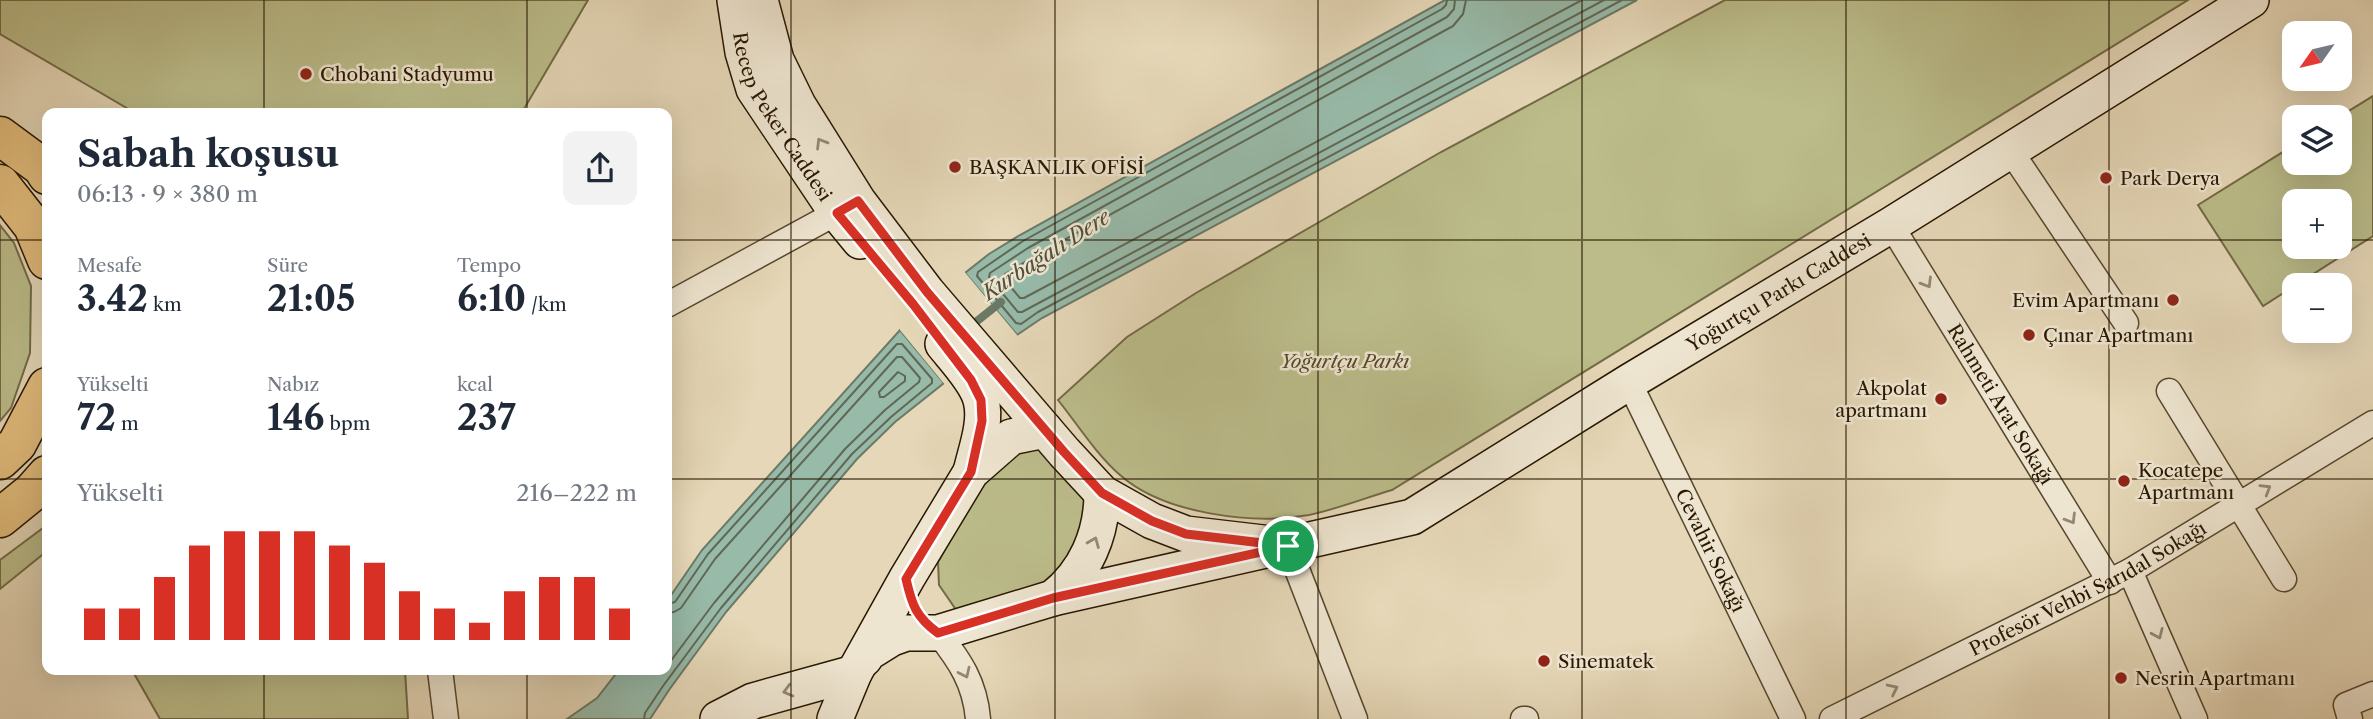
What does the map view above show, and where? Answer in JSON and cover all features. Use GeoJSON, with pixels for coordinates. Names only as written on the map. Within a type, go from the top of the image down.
{"type":"FeatureCollection","features":[{"type":"Feature","properties":{"kind":"highway"},"geometry":{"type":"LineString","coordinates":[[0,136],[42,167]]}},
{"type":"Feature","properties":{"kind":"highway"},"geometry":{"type":"LineString","coordinates":[[0,184],[33,226],[42,248]]}},
{"type":"Feature","properties":{"kind":"highway"},"geometry":{"type":"LineString","coordinates":[[0,460],[17,444],[42,396]]}},
{"type":"Feature","properties":{"kind":"highway"},"geometry":{"type":"LineString","coordinates":[[0,518],[42,481]]}},
{"type":"Feature","properties":{"kind":"street","name":"Yoğurtçu Parkı Caddesi"},"geometry":{"type":"LineString","coordinates":[[854,673],[868,653],[906,633],[938,633],[1053,598],[1412,517],[1629,382],[1891,225],[2251,0]]}},
{"type":"Feature","properties":{"kind":"street","name":"Recep Peker Caddesi"},"geometry":{"type":"LineString","coordinates":[[752,3],[776,60],[848,207],[981,374],[1045,430],[1102,493]]}},
{"type":"Feature","properties":{"kind":"street"},"geometry":{"type":"LineString","coordinates":[[2010,149],[2126,323]]}},
{"type":"Feature","properties":{"kind":"street"},"geometry":{"type":"LineString","coordinates":[[672,302],[848,207]]}},
{"type":"Feature","properties":{"kind":"street","name":"Rahmeti Arat Sokağı"},"geometry":{"type":"LineString","coordinates":[[1891,225],[2120,577],[2195,719]]}},
{"type":"Feature","properties":{"kind":"street","name":"Recep Peker Caddesi"},"geometry":{"type":"LineString","coordinates":[[971,472],[982,421],[981,374]]}},
{"type":"Feature","properties":{"kind":"street","name":"Cevahir Sokağı"},"geometry":{"type":"LineString","coordinates":[[1629,382],[1793,719]]}},
{"type":"Feature","properties":{"kind":"street"},"geometry":{"type":"LineString","coordinates":[[2169,391],[2284,579]]}},
{"type":"Feature","properties":{"kind":"street","name":"Profesör Vehbi Sarıdal Sokağı"},"geometry":{"type":"LineString","coordinates":[[1832,719],[2120,577],[2373,423]]}},
{"type":"Feature","properties":{"kind":"street"},"geometry":{"type":"LineString","coordinates":[[835,719],[854,673],[906,579],[971,472],[1011,437],[1045,430]]}},
{"type":"Feature","properties":{"kind":"street","name":"Yoğurtçu Parkı Caddesi"},"geometry":{"type":"LineString","coordinates":[[1053,598],[1068,586],[1086,560],[1097,536],[1102,515],[1102,493],[1152,521],[1186,534],[1288,546]]}},
{"type":"Feature","properties":{"kind":"street"},"geometry":{"type":"LineString","coordinates":[[1288,546],[1355,719]]}},
{"type":"Feature","properties":{"kind":"street"},"geometry":{"type":"LineString","coordinates":[[906,579],[915,611],[925,624],[938,633],[962,664],[976,698],[978,719]]}},
{"type":"Feature","properties":{"kind":"street"},"geometry":{"type":"LineString","coordinates":[[718,719],[753,701],[854,673]]}},
{"type":"Feature","properties":{"kind":"street"},"geometry":{"type":"LineString","coordinates":[[441,675],[446,719]]}},
{"type":"Feature","properties":{"kind":"street"},"geometry":{"type":"LineString","coordinates":[[2348,712],[2373,694]]}},
{"type":"Feature","properties":{"kind":"green space","name":"Chobani Stadyumu"},"geometry":{"type":"Polygon","coordinates":[[[0,0],[588,0],[525,108],[127,108],[0,34],[0,0]]]}},
{"type":"Feature","properties":{"kind":"green space","name":"Yoğurtçu Parkı"},"geometry":{"type":"Polygon","coordinates":[[[1725,0],[2188,0],[1392,490],[1319,513],[1287,518],[1236,517],[1184,507],[1138,488],[1120,475],[1095,449],[1058,400],[1127,337],[1196,293],[1441,152],[1725,0]]]}},
{"type":"Feature","properties":{"kind":"green space"},"geometry":{"type":"Polygon","coordinates":[[[2373,96],[2373,236],[2352,249],[2352,189],[2282,189],[2282,259],[2337,259],[2315,273],[2282,273],[2282,294],[2263,306],[2198,205],[2282,152],[2282,175],[2352,175],[2352,109],[2373,96]]]}},
{"type":"Feature","properties":{"kind":"green space"},"geometry":{"type":"Polygon","coordinates":[[[0,225],[14,243],[31,286],[30,353],[11,408],[0,421],[0,225]]]}},
{"type":"Feature","properties":{"kind":"green space"},"geometry":{"type":"Polygon","coordinates":[[[1042,436],[1091,491],[1064,583],[959,614],[939,585],[938,562],[991,468],[1042,436]]]}},
{"type":"Feature","properties":{"kind":"green space"},"geometry":{"type":"Polygon","coordinates":[[[42,529],[42,555],[0,589],[0,560],[42,529]]]}},
{"type":"Feature","properties":{"kind":"green space"},"geometry":{"type":"Polygon","coordinates":[[[135,675],[405,675],[408,719],[160,719],[135,675]]]}},
{"type":"Feature","properties":{"kind":"water"},"geometry":{"type":"Polygon","coordinates":[[[1445,0],[1637,0],[1042,318],[1017,335],[965,273],[1020,235],[1445,0]]]}},
{"type":"Feature","properties":{"kind":"water"},"geometry":{"type":"Polygon","coordinates":[[[900,330],[944,383],[895,422],[857,459],[726,612],[650,719],[567,719],[597,698],[615,675],[672,675],[672,594],[702,550],[900,330]]]}},
{"type":"Feature","properties":{"kind":"pier"},"geometry":{"type":"Polygon","coordinates":[[[963,270],[1019,338],[1015,337],[962,275],[963,270]]]}},
{"type":"Feature","properties":{"kind":"pier"},"geometry":{"type":"Polygon","coordinates":[[[900,327],[947,381],[946,386],[900,330],[900,327]]]}},
{"type":"Feature","properties":{"kind":"waterway","name":"Kurbağalı Dere"},"geometry":{"type":"LineString","coordinates":[[967,329],[1001,302]]}},
{"type":"Feature","properties":{"kind":"place","name":"Chobani Stadyumu"},"geometry":{"type":"Point","coordinates":[306,74]}},
{"type":"Feature","properties":{"kind":"place","name":"BAŞKANLIK OFİSİ"},"geometry":{"type":"Point","coordinates":[955,167]}},
{"type":"Feature","properties":{"kind":"place","name":"Park Derya"},"geometry":{"type":"Point","coordinates":[2106,178]}},
{"type":"Feature","properties":{"kind":"place","name":"Evim Apartmanı"},"geometry":{"type":"Point","coordinates":[2173,300]}},
{"type":"Feature","properties":{"kind":"place","name":"Çınar Apartmanı"},"geometry":{"type":"Point","coordinates":[2029,335]}},
{"type":"Feature","properties":{"kind":"place","name":"Akpolat apartmanı"},"geometry":{"type":"Point","coordinates":[1941,399]}},
{"type":"Feature","properties":{"kind":"place","name":"Kocatepe Apartmanı"},"geometry":{"type":"Point","coordinates":[2124,481]}},
{"type":"Feature","properties":{"kind":"place","name":"Sinematek"},"geometry":{"type":"Point","coordinates":[1544,661]}},
{"type":"Feature","properties":{"kind":"place","name":"Nesrin Apartmanı"},"geometry":{"type":"Point","coordinates":[2121,678]}},
{"type":"Feature","properties":{"kind":"route"},"geometry":{"type":"LineString","coordinates":[[858,201],[927,292],[1102,493],[1152,521],[1186,534],[1288,546],[1053,598],[938,633],[925,624],[915,611],[906,579],[971,472],[982,421],[981,400],[971,380],[913,304],[837,213],[858,201]]}}]}
